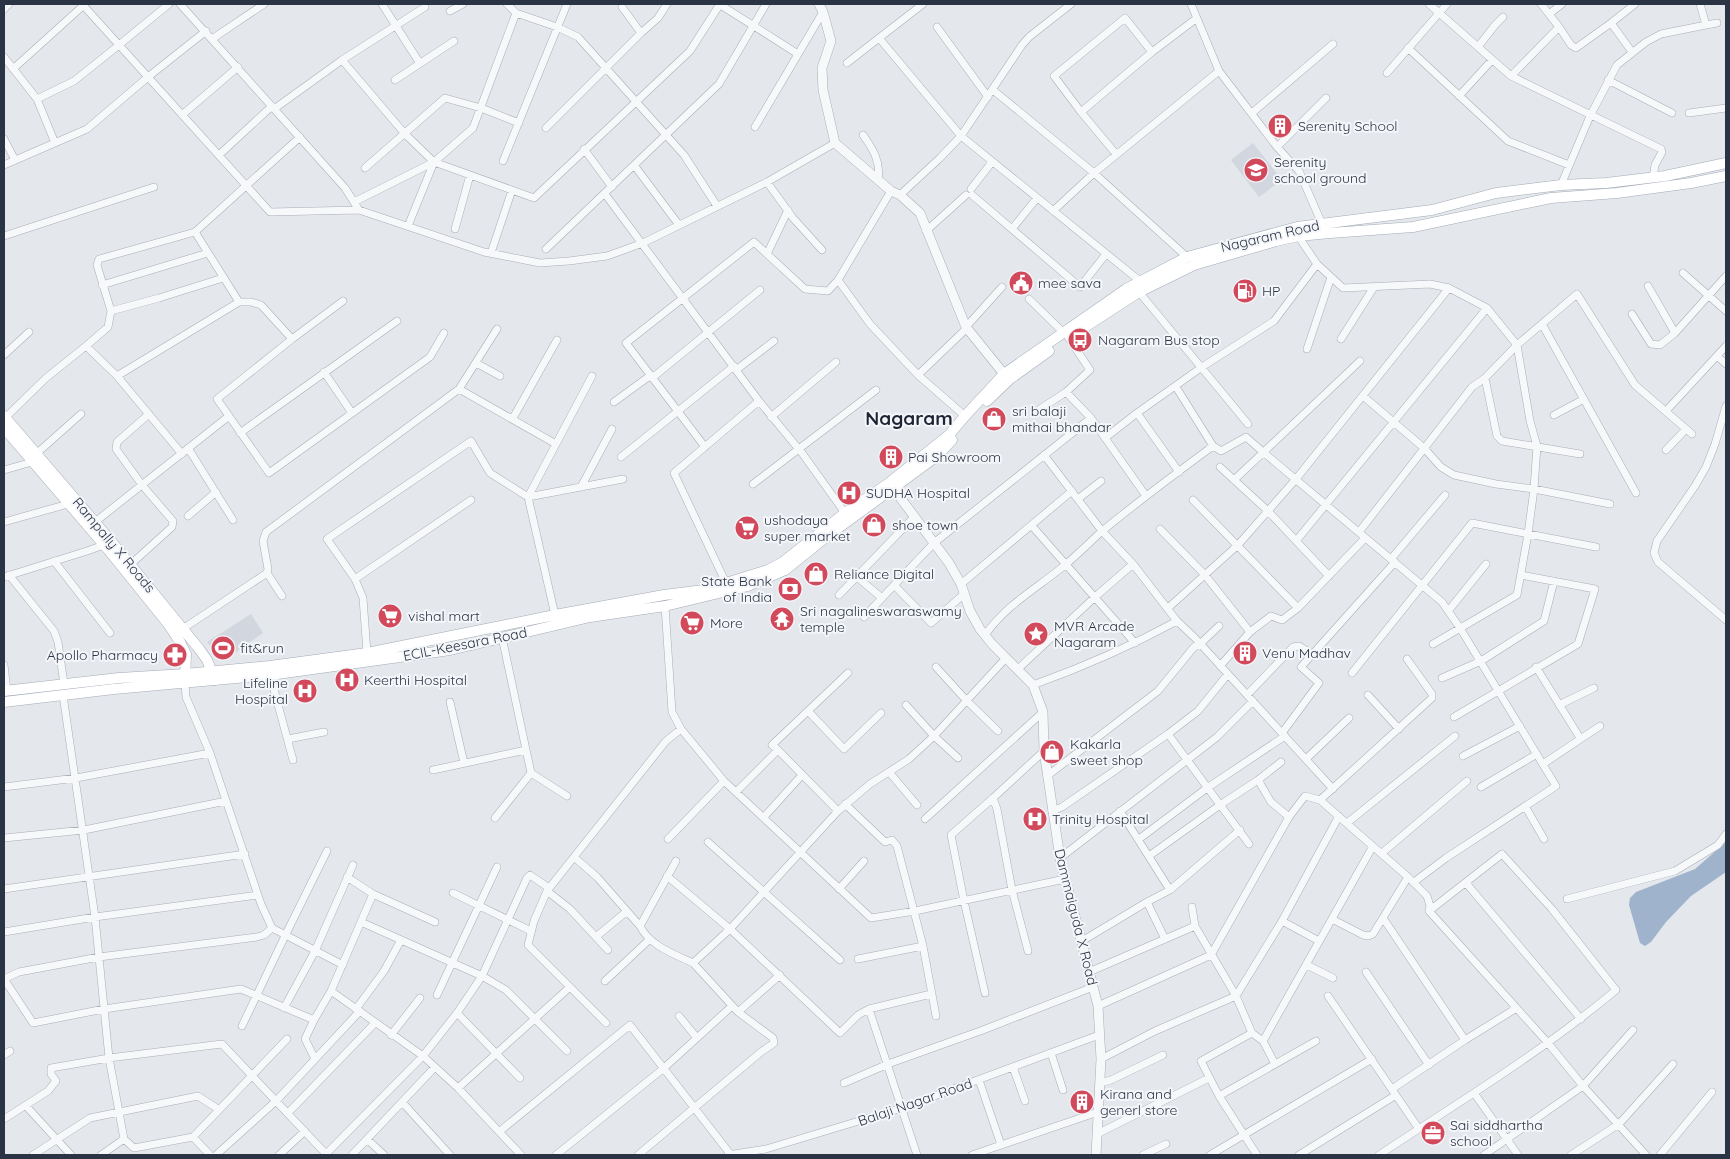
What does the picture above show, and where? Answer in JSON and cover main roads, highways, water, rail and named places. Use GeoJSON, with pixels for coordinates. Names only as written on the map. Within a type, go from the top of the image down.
{"type":"FeatureCollection","features":[{"type":"Feature","properties":{"kind":"main road","name":"Nagaram Road"},"geometry":{"type":"LineString","coordinates":[[891,486],[949,435],[1004,374],[1138,292],[1194,265],[1298,236],[1432,210],[1496,193],[1561,185],[1652,178],[1726,163]]}},
{"type":"Feature","properties":{"kind":"main road","name":"Nagaram Road"},"geometry":{"type":"LineString","coordinates":[[891,486],[937,456],[1010,378],[1140,281],[1187,258],[1297,227],[1322,224],[1413,227],[1551,198],[1617,193],[1691,183],[1726,176]]}},
{"type":"Feature","properties":{"kind":"main road","name":"Rampally X Roads"},"geometry":{"type":"LineString","coordinates":[[4,417],[68,504],[179,631],[208,660],[214,675]]}},
{"type":"Feature","properties":{"kind":"main road","name":"Rampally X Roads"},"geometry":{"type":"LineString","coordinates":[[4,428],[95,522],[131,564],[179,631],[186,654],[185,679]]}},
{"type":"Feature","properties":{"kind":"main road","name":"ECIL-Keesara Road"},"geometry":{"type":"LineString","coordinates":[[214,675],[270,675],[450,650],[605,610],[704,590],[768,570],[783,562],[845,513],[891,486]]}},
{"type":"Feature","properties":{"kind":"main road","name":"ECIL-Keesara Road"},"geometry":{"type":"LineString","coordinates":[[4,702],[367,653],[555,615],[665,606],[748,586],[785,570],[891,486]]}},
{"type":"Feature","properties":{"kind":"main road","name":"ECIL-Keesara Road"},"geometry":{"type":"LineString","coordinates":[[5,691],[119,678],[185,679]]}},
{"type":"Feature","properties":{"kind":"water"},"geometry":{"type":"Polygon","coordinates":[[[1726,842],[1726,872],[1691,896],[1666,922],[1651,942],[1645,946],[1640,943],[1629,905],[1630,898],[1636,892],[1695,869],[1726,842]]]}},
{"type":"Feature","properties":{"kind":"place","name":"Serenity School"},"geometry":{"type":"Point","coordinates":[1280,126]}},
{"type":"Feature","properties":{"kind":"place","name":"Serenity school ground"},"geometry":{"type":"Point","coordinates":[1256,170]}},
{"type":"Feature","properties":{"kind":"place","name":"mee sava"},"geometry":{"type":"Point","coordinates":[1021,283]}},
{"type":"Feature","properties":{"kind":"place","name":"HP"},"geometry":{"type":"Point","coordinates":[1245,291]}},
{"type":"Feature","properties":{"kind":"place","name":"Nagaram Bus stop"},"geometry":{"type":"Point","coordinates":[1080,340]}},
{"type":"Feature","properties":{"kind":"place","name":"sri balaji mithai bhandar"},"geometry":{"type":"Point","coordinates":[994,419]}},
{"type":"Feature","properties":{"kind":"place","name":"Pai Showroom"},"geometry":{"type":"Point","coordinates":[891,457]}},
{"type":"Feature","properties":{"kind":"place","name":"SUDHA Hospital"},"geometry":{"type":"Point","coordinates":[849,493]}},
{"type":"Feature","properties":{"kind":"place","name":"shoe town"},"geometry":{"type":"Point","coordinates":[874,525]}},
{"type":"Feature","properties":{"kind":"place","name":"ushodaya super market"},"geometry":{"type":"Point","coordinates":[747,528]}},
{"type":"Feature","properties":{"kind":"place","name":"Reliance Digital"},"geometry":{"type":"Point","coordinates":[816,574]}},
{"type":"Feature","properties":{"kind":"place","name":"State Bank of India"},"geometry":{"type":"Point","coordinates":[790,589]}},
{"type":"Feature","properties":{"kind":"place","name":"vishal mart"},"geometry":{"type":"Point","coordinates":[390,616]}},
{"type":"Feature","properties":{"kind":"place","name":"Sri nagalineswaraswamy temple"},"geometry":{"type":"Point","coordinates":[782,619]}},
{"type":"Feature","properties":{"kind":"place","name":"More"},"geometry":{"type":"Point","coordinates":[692,623]}},
{"type":"Feature","properties":{"kind":"place","name":"MVR Arcade Nagaram"},"geometry":{"type":"Point","coordinates":[1036,634]}},
{"type":"Feature","properties":{"kind":"place","name":"fit&run"},"geometry":{"type":"Point","coordinates":[223,648]}},
{"type":"Feature","properties":{"kind":"place","name":"Venu Madhav"},"geometry":{"type":"Point","coordinates":[1245,653]}},
{"type":"Feature","properties":{"kind":"place","name":"Apollo Pharmacy"},"geometry":{"type":"Point","coordinates":[175,655]}},
{"type":"Feature","properties":{"kind":"place","name":"Keerthi Hospital"},"geometry":{"type":"Point","coordinates":[347,680]}},
{"type":"Feature","properties":{"kind":"place","name":"Lifeline Hospital"},"geometry":{"type":"Point","coordinates":[305,691]}},
{"type":"Feature","properties":{"kind":"place","name":"Kakarla sweet shop"},"geometry":{"type":"Point","coordinates":[1052,752]}},
{"type":"Feature","properties":{"kind":"place","name":"Trinity Hospital"},"geometry":{"type":"Point","coordinates":[1035,819]}},
{"type":"Feature","properties":{"kind":"place","name":"Kirana and generl store"},"geometry":{"type":"Point","coordinates":[1082,1102]}},
{"type":"Feature","properties":{"kind":"place","name":"Sai siddhartha school"},"geometry":{"type":"Point","coordinates":[1433,1133]}},
{"type":"Feature","properties":{"kind":"district","name":"Nagaram"},"geometry":{"type":"Point","coordinates":[909,418]}}]}
